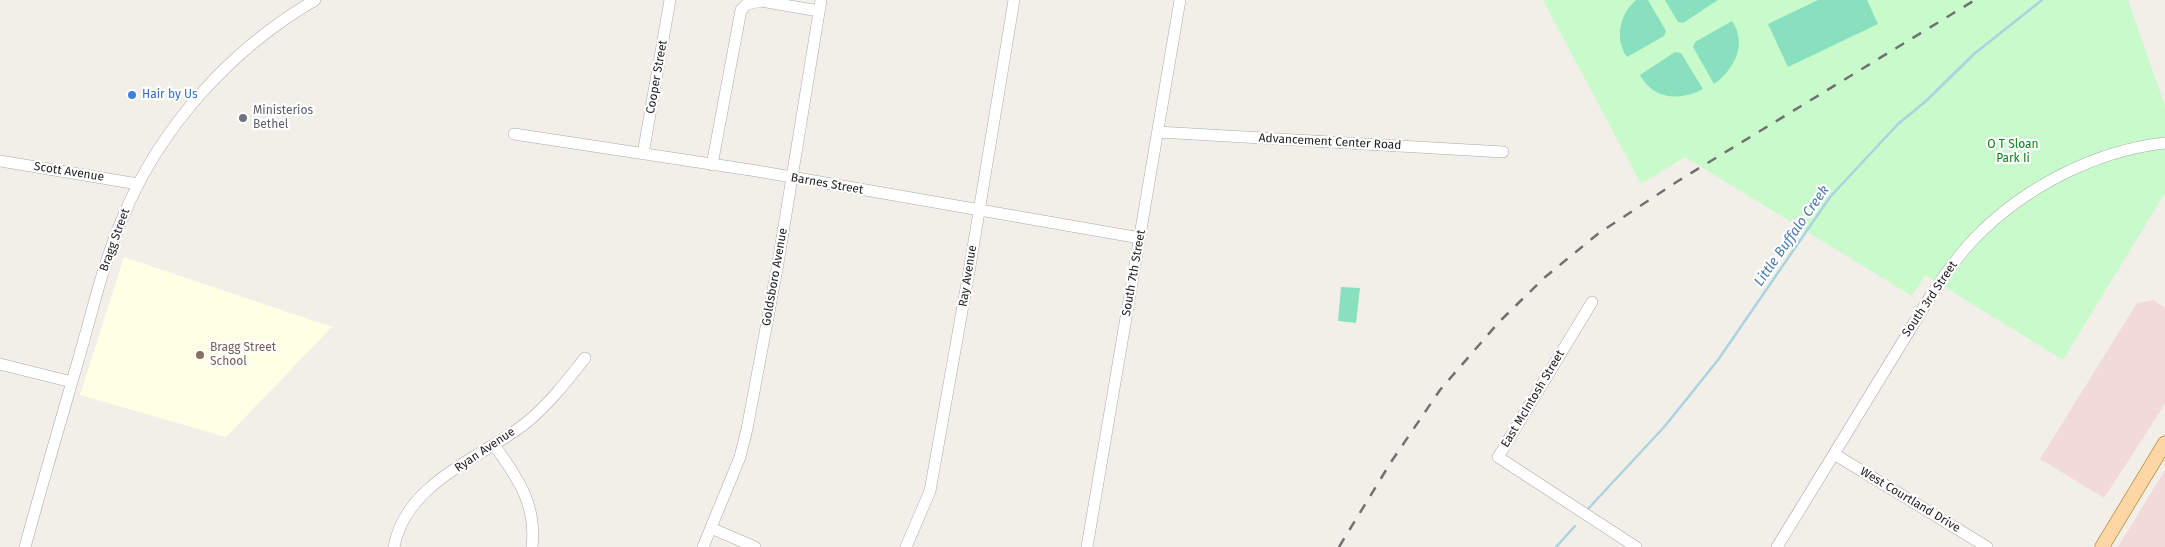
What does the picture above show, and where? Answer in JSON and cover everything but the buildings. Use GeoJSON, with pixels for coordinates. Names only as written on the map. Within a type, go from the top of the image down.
{"type":"FeatureCollection","features":[{"type":"Feature","properties":{"kind":"main road"},"geometry":{"type":"LineString","coordinates":[[2102,547],[2165,443]]}},
{"type":"Feature","properties":{"kind":"street","name":"Bragg Street"},"geometry":{"type":"LineString","coordinates":[[25,547],[112,245],[138,184],[160,146],[197,98],[244,50],[315,0]]}},
{"type":"Feature","properties":{"kind":"street","name":"Cooper Street"},"geometry":{"type":"LineString","coordinates":[[643,154],[670,0]]}},
{"type":"Feature","properties":{"kind":"street","name":"Ray Avenue"},"geometry":{"type":"LineString","coordinates":[[906,547],[930,491],[1014,0]]}},
{"type":"Feature","properties":{"kind":"street","name":"South 7th Street"},"geometry":{"type":"LineString","coordinates":[[1087,547],[1180,0]]}},
{"type":"Feature","properties":{"kind":"street"},"geometry":{"type":"LineString","coordinates":[[712,165],[741,10],[747,4],[761,1],[820,6]]}},
{"type":"Feature","properties":{"kind":"street","name":"Goldsboro Avenue"},"geometry":{"type":"LineString","coordinates":[[702,547],[740,457],[747,429],[792,178],[820,6]]}},
{"type":"Feature","properties":{"kind":"street","name":"Advancement Center Road"},"geometry":{"type":"LineString","coordinates":[[1158,132],[1196,136],[1503,152]]}},
{"type":"Feature","properties":{"kind":"street","name":"Barnes Street"},"geometry":{"type":"LineString","coordinates":[[514,134],[792,178],[1140,238]]}},
{"type":"Feature","properties":{"kind":"street","name":"South 3rd Street"},"geometry":{"type":"LineString","coordinates":[[1777,547],[1943,278],[1973,240],[1989,224],[2026,196],[2071,171],[2121,151],[2165,143]]}},
{"type":"Feature","properties":{"kind":"street","name":"Scott Avenue"},"geometry":{"type":"LineString","coordinates":[[0,161],[138,184]]}},
{"type":"Feature","properties":{"kind":"street","name":"East McIntosh Street"},"geometry":{"type":"LineString","coordinates":[[1592,302],[1498,457],[1636,547]]}},
{"type":"Feature","properties":{"kind":"street","name":"Ryan Avenue"},"geometry":{"type":"LineString","coordinates":[[394,547],[402,524],[414,503],[427,489],[470,459],[494,446],[526,422],[548,403],[585,358]]}},
{"type":"Feature","properties":{"kind":"street"},"geometry":{"type":"LineString","coordinates":[[0,364],[72,382]]}},
{"type":"Feature","properties":{"kind":"street"},"geometry":{"type":"LineString","coordinates":[[494,446],[513,471],[527,496],[532,518],[532,547]]}},
{"type":"Feature","properties":{"kind":"street","name":"West Courtland Drive"},"geometry":{"type":"LineString","coordinates":[[1834,454],[1987,547]]}},
{"type":"Feature","properties":{"kind":"street"},"geometry":{"type":"LineString","coordinates":[[711,528],[755,547]]}},
{"type":"Feature","properties":{"kind":"shaded area"},"geometry":{"type":"Polygon","coordinates":[[[124,257],[332,327],[226,437],[80,395],[124,257]]]}},
{"type":"Feature","properties":{"kind":"shaded area"},"geometry":{"type":"Polygon","coordinates":[[[2154,300],[2165,308],[2165,404],[2104,498],[2040,459],[2137,303],[2154,300]]]}},
{"type":"Feature","properties":{"kind":"shaded area"},"geometry":{"type":"Polygon","coordinates":[[[2165,470],[2165,547],[2118,547],[2165,470]]]}},
{"type":"Feature","properties":{"kind":"green space","name":"O T Sloan Park Ii"},"geometry":{"type":"Polygon","coordinates":[[[1543,0],[2128,0],[2165,106],[2165,193],[2063,360],[1925,275],[1912,296],[1685,157],[1641,184],[1543,0]]]}},
{"type":"Feature","properties":{"kind":"green space"},"geometry":{"type":"Polygon","coordinates":[[[1636,0],[1648,0],[1666,31],[1664,36],[1627,57],[1621,42],[1621,27],[1626,12],[1636,0]]]}},
{"type":"Feature","properties":{"kind":"green space"},"geometry":{"type":"Polygon","coordinates":[[[1665,0],[1718,0],[1683,23],[1678,22],[1665,0]]]}},
{"type":"Feature","properties":{"kind":"green space"},"geometry":{"type":"Polygon","coordinates":[[[1818,0],[1867,0],[1878,24],[1788,67],[1768,24],[1818,0]]]}},
{"type":"Feature","properties":{"kind":"green space"},"geometry":{"type":"Polygon","coordinates":[[[1732,21],[1739,39],[1737,56],[1728,71],[1714,84],[1693,47],[1695,42],[1732,21]]]}},
{"type":"Feature","properties":{"kind":"green space"},"geometry":{"type":"Polygon","coordinates":[[[1675,52],[1681,53],[1703,89],[1686,95],[1668,96],[1652,89],[1640,75],[1675,52]]]}},
{"type":"Feature","properties":{"kind":"green space"},"geometry":{"type":"Polygon","coordinates":[[[1341,287],[1360,288],[1356,323],[1338,321],[1341,287]]]}},
{"type":"Feature","properties":{"kind":"waterway","name":"Little Buffalo Creek"},"geometry":{"type":"LineString","coordinates":[[1587,510],[1665,426],[1718,360],[1830,197],[1898,124],[1926,101],[1974,54],[2042,0]]}},
{"type":"Feature","properties":{"kind":"waterway","name":"Little Buffalo Creek"},"geometry":{"type":"LineString","coordinates":[[1556,547],[1575,526]]}},
{"type":"Feature","properties":{"kind":"railway"},"geometry":{"type":"LineString","coordinates":[[1339,547],[1391,462],[1440,390],[1499,322],[1544,278],[1599,233],[1678,181],[1975,0]]}},
{"type":"Feature","properties":{"kind":"place","name":"Hair by Us"},"geometry":{"type":"Point","coordinates":[132,95]}},
{"type":"Feature","properties":{"kind":"place","name":"Ministerios Bethel"},"geometry":{"type":"Point","coordinates":[243,118]}},
{"type":"Feature","properties":{"kind":"place","name":"Bragg Street School"},"geometry":{"type":"Point","coordinates":[200,355]}}]}
